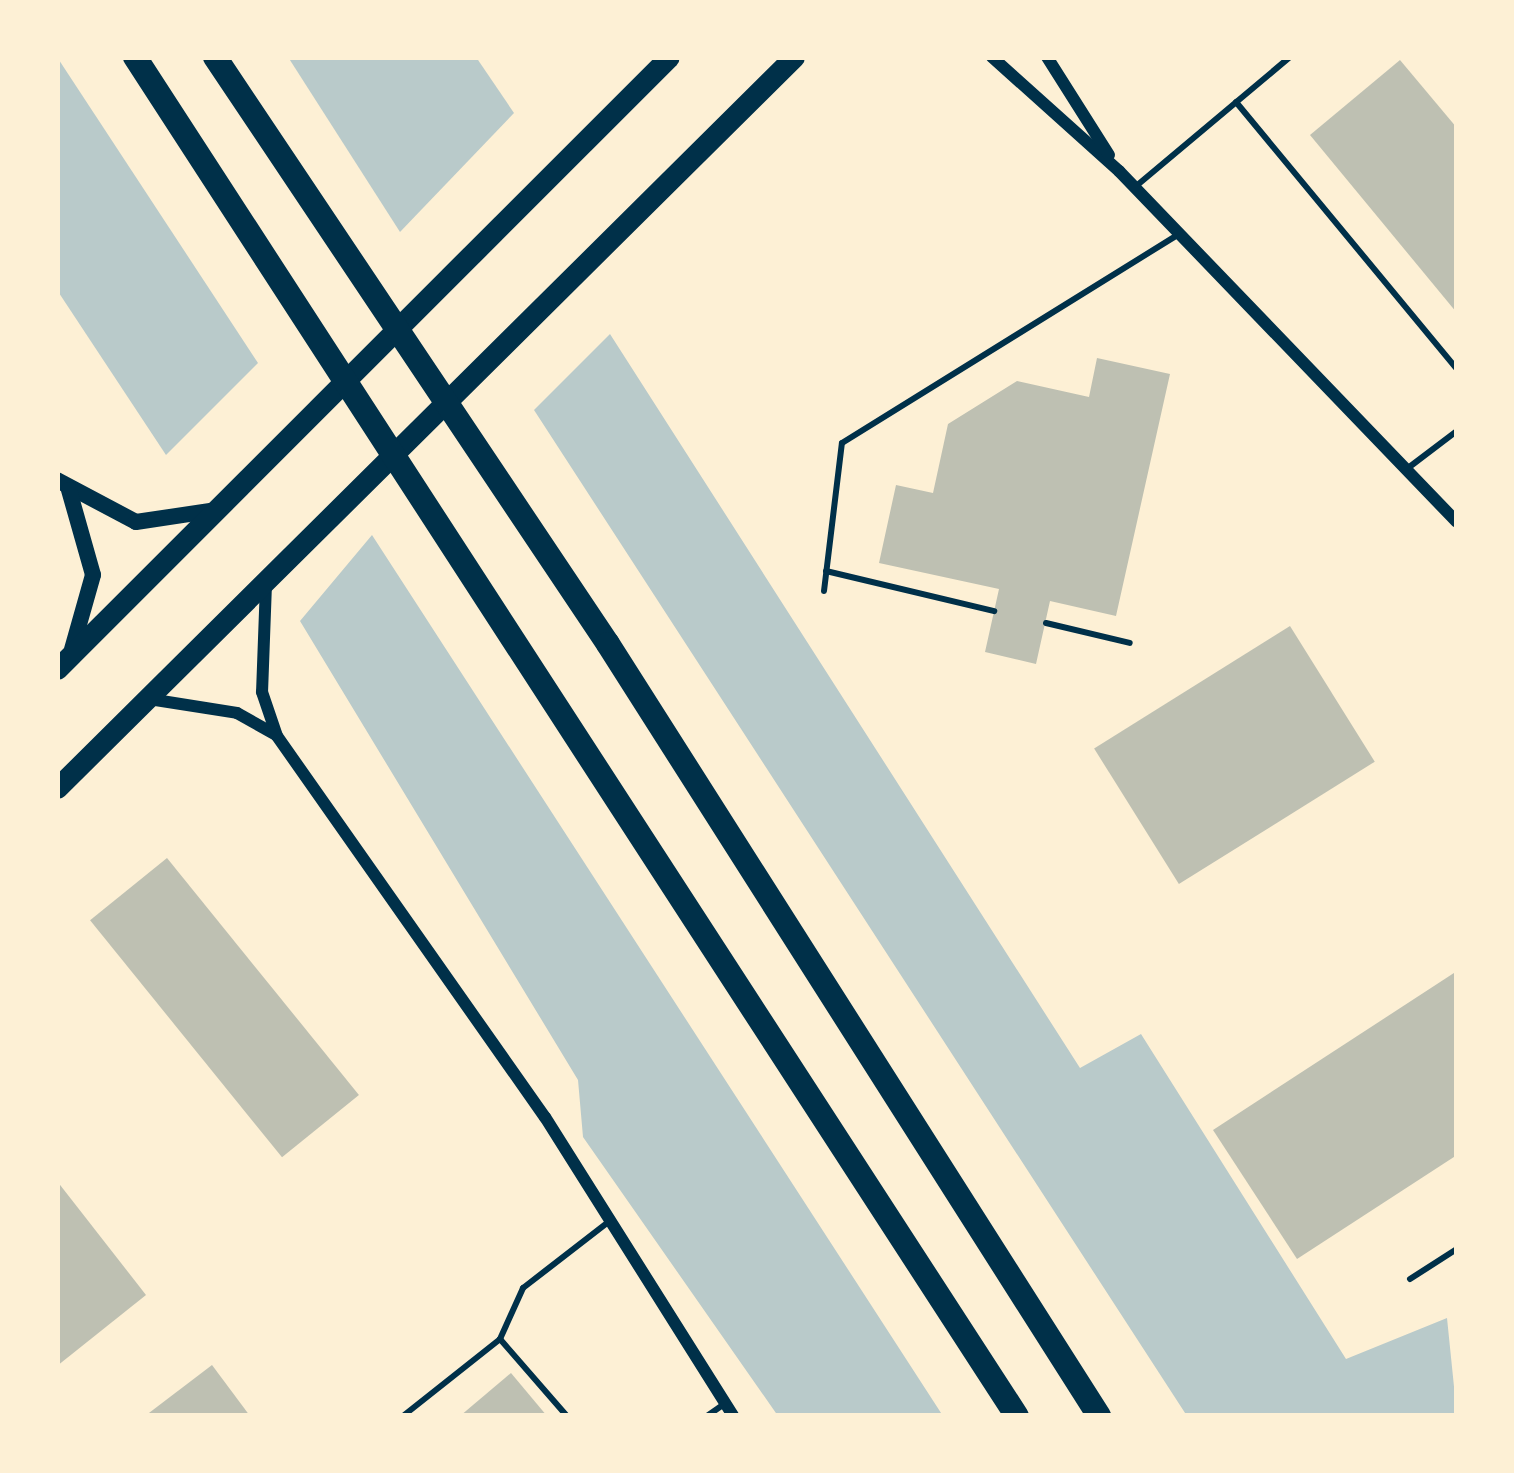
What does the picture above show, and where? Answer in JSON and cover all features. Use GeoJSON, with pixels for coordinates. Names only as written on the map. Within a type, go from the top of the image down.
{"type":"FeatureCollection","features":[{"type":"Feature","properties":{"kind":"highway"},"geometry":{"type":"LineString","coordinates":[[135,57],[1017,1416]]}},
{"type":"Feature","properties":{"kind":"highway"},"geometry":{"type":"LineString","coordinates":[[215,57],[608,644],[1099,1416]]}},
{"type":"Feature","properties":{"kind":"highway"},"geometry":{"type":"LineString","coordinates":[[57,669],[669,57]]}},
{"type":"Feature","properties":{"kind":"highway"},"geometry":{"type":"LineString","coordinates":[[57,788],[794,57]]}},
{"type":"Feature","properties":{"kind":"street"},"geometry":{"type":"LineString","coordinates":[[992,57],[1119,171],[1457,522]]}},
{"type":"Feature","properties":{"kind":"street"},"geometry":{"type":"LineString","coordinates":[[1047,57],[1119,171]]}},
{"type":"Feature","properties":{"kind":"street"},"geometry":{"type":"LineString","coordinates":[[63,485],[146,523],[227,501]]}},
{"type":"Feature","properties":{"kind":"street"},"geometry":{"type":"LineString","coordinates":[[57,669],[83,625],[93,575],[63,485]]}},
{"type":"Feature","properties":{"kind":"street"},"geometry":{"type":"LineString","coordinates":[[266,584],[262,692],[277,736],[610,1220],[729,1410]]}},
{"type":"Feature","properties":{"kind":"street"},"geometry":{"type":"LineString","coordinates":[[149,698],[237,713],[277,736]]}},
{"type":"Feature","properties":{"kind":"lane"},"geometry":{"type":"LineString","coordinates":[[1135,187],[1290,57]]}},
{"type":"Feature","properties":{"kind":"lane"},"geometry":{"type":"LineString","coordinates":[[1236,102],[1457,369]]}},
{"type":"Feature","properties":{"kind":"lane"},"geometry":{"type":"LineString","coordinates":[[824,591],[842,443],[1180,233]]}},
{"type":"Feature","properties":{"kind":"lane"},"geometry":{"type":"LineString","coordinates":[[1408,468],[1457,430]]}},
{"type":"Feature","properties":{"kind":"lane"},"geometry":{"type":"LineString","coordinates":[[826,571],[994,611]]}},
{"type":"Feature","properties":{"kind":"lane"},"geometry":{"type":"LineString","coordinates":[[1046,622],[1130,643]]}},
{"type":"Feature","properties":{"kind":"lane"},"geometry":{"type":"LineString","coordinates":[[404,1416],[500,1339],[523,1288],[610,1220]]}},
{"type":"Feature","properties":{"kind":"lane"},"geometry":{"type":"LineString","coordinates":[[1410,1279],[1457,1250]]}},
{"type":"Feature","properties":{"kind":"lane"},"geometry":{"type":"LineString","coordinates":[[500,1339],[567,1416]]}},
{"type":"Feature","properties":{"kind":"lane"},"geometry":{"type":"LineString","coordinates":[[707,1416],[729,1410]]}},
{"type":"Feature","properties":{"kind":"shaded area"},"geometry":{"type":"Polygon","coordinates":[[[57,57],[258,363],[166,455],[57,290],[57,57]]]}},
{"type":"Feature","properties":{"kind":"shaded area"},"geometry":{"type":"Polygon","coordinates":[[[288,57],[476,57],[514,113],[400,232],[288,57]]]}},
{"type":"Feature","properties":{"kind":"shaded area"},"geometry":{"type":"Polygon","coordinates":[[[610,334],[1080,1068],[1141,1034],[1346,1359],[1447,1318],[1457,1416],[1187,1416],[534,410],[610,334]]]}},
{"type":"Feature","properties":{"kind":"shaded area"},"geometry":{"type":"Polygon","coordinates":[[[372,535],[943,1416],[778,1416],[583,1137],[578,1080],[300,621],[372,535]]]}},
{"type":"Feature","properties":{"kind":"building"},"geometry":{"type":"Polygon","coordinates":[[[1400,60],[1457,128],[1457,313],[1310,135],[1400,60]]]}},
{"type":"Feature","properties":{"kind":"building"},"geometry":{"type":"Polygon","coordinates":[[[1097,358],[1170,374],[1116,616],[1050,601],[1036,664],[985,652],[999,589],[879,563],[896,485],[933,493],[948,424],[1017,381],[1089,397],[1097,358]]]}},
{"type":"Feature","properties":{"kind":"building"},"geometry":{"type":"Polygon","coordinates":[[[1290,626],[1375,762],[1179,884],[1094,748],[1290,626]]]}},
{"type":"Feature","properties":{"kind":"building"},"geometry":{"type":"Polygon","coordinates":[[[167,858],[359,1095],[282,1157],[90,920],[167,858]]]}},
{"type":"Feature","properties":{"kind":"building"},"geometry":{"type":"Polygon","coordinates":[[[1457,971],[1457,1155],[1297,1259],[1213,1130],[1457,971]]]}},
{"type":"Feature","properties":{"kind":"building"},"geometry":{"type":"Polygon","coordinates":[[[57,1181],[146,1295],[57,1366],[57,1181]]]}},
{"type":"Feature","properties":{"kind":"building"},"geometry":{"type":"Polygon","coordinates":[[[212,1365],[250,1416],[145,1416],[212,1365]]]}},
{"type":"Feature","properties":{"kind":"building"},"geometry":{"type":"Polygon","coordinates":[[[511,1373],[547,1416],[460,1416],[511,1373]]]}}]}
